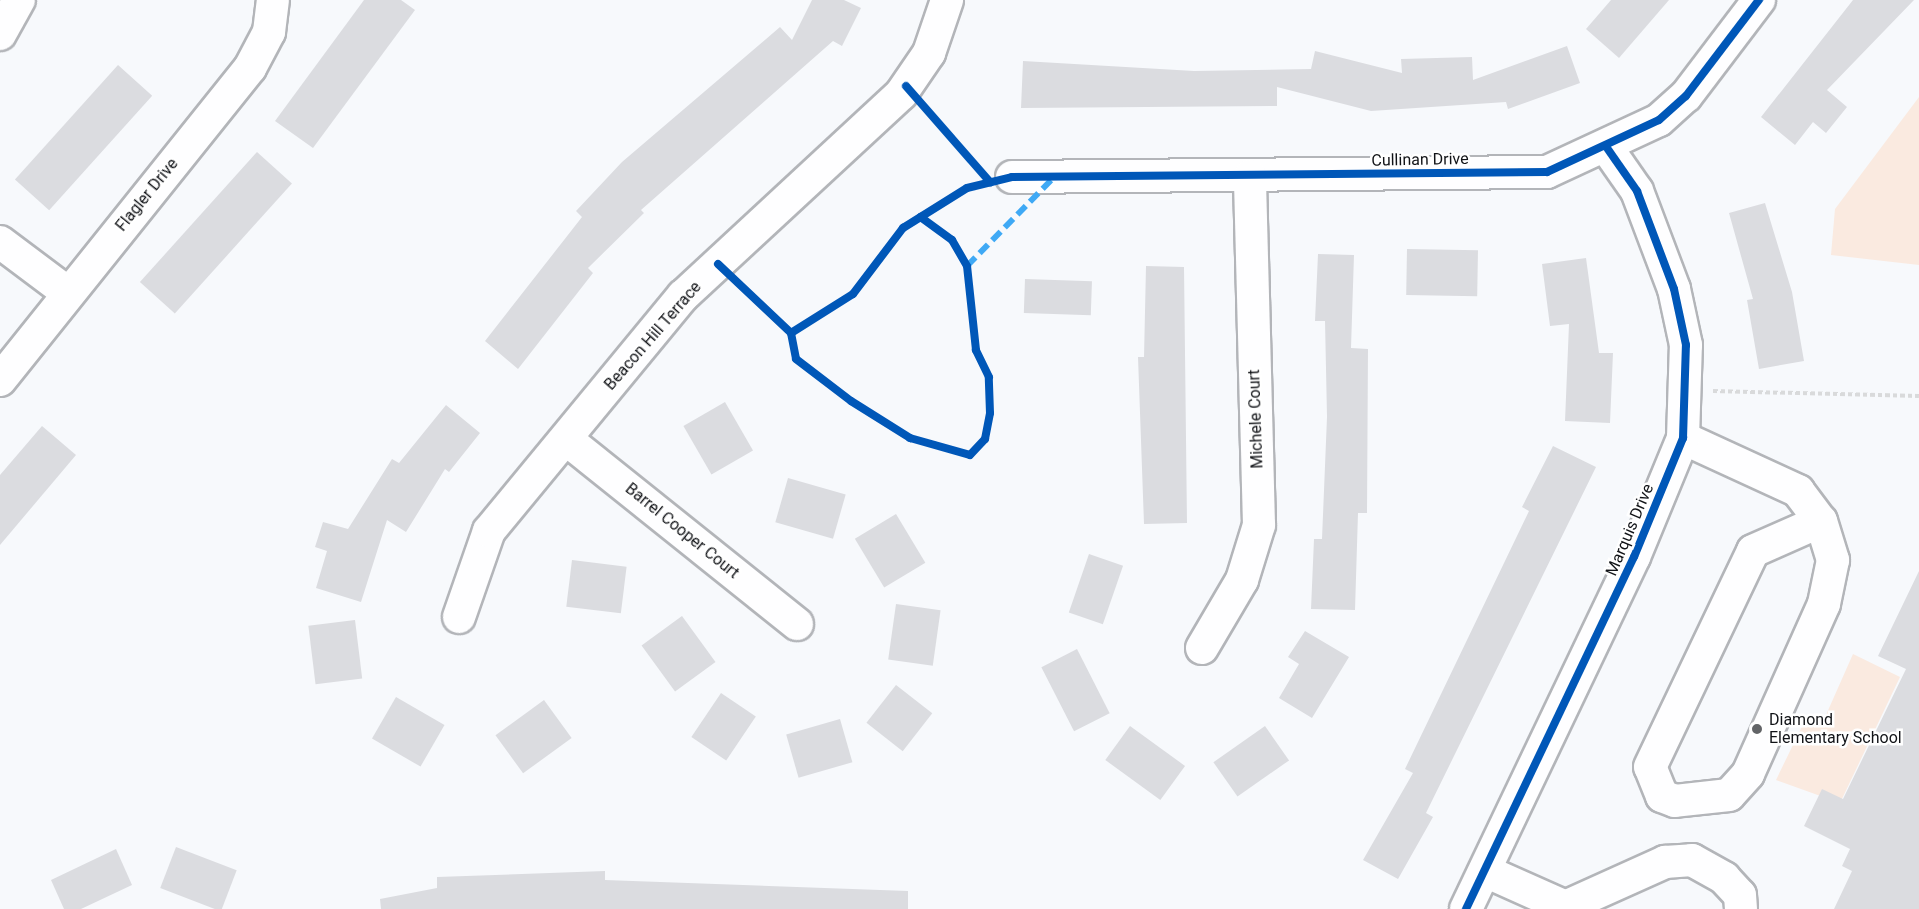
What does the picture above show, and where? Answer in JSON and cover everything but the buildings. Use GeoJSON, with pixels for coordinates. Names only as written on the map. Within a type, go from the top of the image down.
{"type":"FeatureCollection","features":[{"type":"Feature","properties":{"kind":"street"},"geometry":{"type":"LineString","coordinates":[[0,34],[19,0]]}},
{"type":"Feature","properties":{"kind":"street","name":"Flagler Drive"},"geometry":{"type":"LineString","coordinates":[[0,380],[250,68],[269,32],[273,0]]}},
{"type":"Feature","properties":{"kind":"street","name":"Beacon Hill Terrace"},"geometry":{"type":"LineString","coordinates":[[459,617],[489,531],[683,297],[901,94],[929,53],[947,0]]}},
{"type":"Feature","properties":{"kind":"street","name":"Cullinan Drive"},"geometry":{"type":"LineString","coordinates":[[1012,177],[1547,172],[1607,148],[1659,120],[1686,96],[1759,0]]}},
{"type":"Feature","properties":{"kind":"street","name":"Marquis Drive"},"geometry":{"type":"LineString","coordinates":[[1466,909],[1634,557],[1683,438],[1688,391],[1686,345],[1674,289],[1637,191],[1607,148]]}},
{"type":"Feature","properties":{"kind":"street","name":"Michele Court"},"geometry":{"type":"LineString","coordinates":[[1202,648],[1242,580],[1259,525],[1250,176]]}},
{"type":"Feature","properties":{"kind":"street"},"geometry":{"type":"LineString","coordinates":[[0,242],[68,293]]}},
{"type":"Feature","properties":{"kind":"street"},"geometry":{"type":"LineString","coordinates":[[1683,438],[1798,491],[1821,520],[1833,561],[1824,604],[1748,774],[1729,795],[1675,801],[1662,796],[1650,767],[1753,551],[1821,520]]}},
{"type":"Feature","properties":{"kind":"street","name":"Barrel Cooper Court"},"geometry":{"type":"LineString","coordinates":[[567,439],[797,624]]}},
{"type":"Feature","properties":{"kind":"street"},"geometry":{"type":"LineString","coordinates":[[1485,871],[1568,908],[1665,861],[1692,860],[1724,878],[1740,895],[1741,909]]}},
{"type":"Feature","properties":{"kind":"path"},"geometry":{"type":"LineString","coordinates":[[1688,391],[1919,396]]}},
{"type":"Feature","properties":{"kind":"shaded area"},"geometry":{"type":"Polygon","coordinates":[[[1919,97],[1919,265],[1831,255],[1835,209],[1919,97]]]}},
{"type":"Feature","properties":{"kind":"shaded area"},"geometry":{"type":"Polygon","coordinates":[[[1853,654],[1900,677],[1840,803],[1776,780],[1806,718],[1822,724],[1853,654]]]}},
{"type":"Feature","properties":{"kind":"marked path"},"geometry":{"type":"LineString","coordinates":[[967,266],[1055,176]]}},
{"type":"Feature","properties":{"kind":"cycle path"},"geometry":{"type":"LineString","coordinates":[[718,264],[791,333],[853,294],[903,228],[967,188],[1012,177],[1547,172],[1659,120],[1686,96],[1759,0]]}},
{"type":"Feature","properties":{"kind":"cycle path"},"geometry":{"type":"LineString","coordinates":[[906,86],[990,182]]}},
{"type":"Feature","properties":{"kind":"cycle path"},"geometry":{"type":"LineString","coordinates":[[1466,909],[1634,557],[1683,438],[1686,345],[1674,289],[1637,191],[1607,148]]}},
{"type":"Feature","properties":{"kind":"cycle path"},"geometry":{"type":"LineString","coordinates":[[791,333],[796,359],[851,401],[910,438],[970,455],[985,439],[990,413],[989,377],[976,350],[967,266],[952,240],[920,217]]}},
{"type":"Feature","properties":{"kind":"place","name":"Diamond Elementary School"},"geometry":{"type":"Point","coordinates":[1757,729]}}]}
